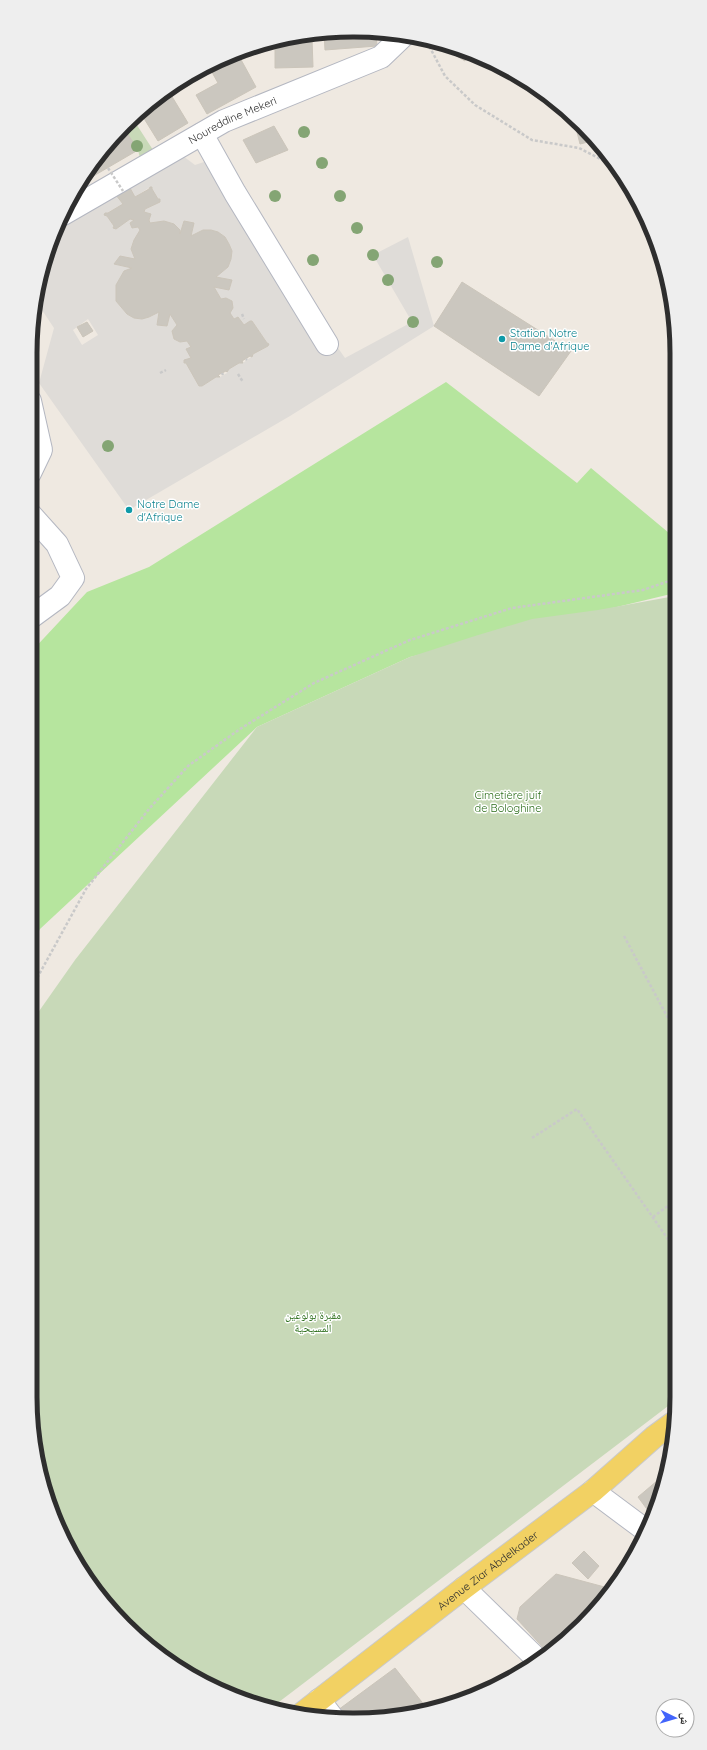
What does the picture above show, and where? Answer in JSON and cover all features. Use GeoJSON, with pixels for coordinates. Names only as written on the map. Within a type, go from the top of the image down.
{"type":"FeatureCollection","features":[{"type":"Feature","properties":{"kind":"main road","name":"Avenue Ziar Abdelkader"},"geometry":{"type":"LineString","coordinates":[[326,1708],[464,1588],[593,1491],[654,1437],[668,1427]]}},
{"type":"Feature","properties":{"kind":"street","name":"Noureddine Mekeri"},"geometry":{"type":"LineString","coordinates":[[73,208],[224,121],[381,57],[398,40]]}},
{"type":"Feature","properties":{"kind":"street"},"geometry":{"type":"LineString","coordinates":[[202,134],[235,193],[327,344]]}},
{"type":"Feature","properties":{"kind":"street"},"geometry":{"type":"LineString","coordinates":[[37,432],[41,450],[37,458]]}},
{"type":"Feature","properties":{"kind":"street"},"geometry":{"type":"LineString","coordinates":[[37,522],[57,544],[73,578],[60,596],[37,613]]}},
{"type":"Feature","properties":{"kind":"street"},"geometry":{"type":"LineString","coordinates":[[593,1491],[641,1527]]}},
{"type":"Feature","properties":{"kind":"street"},"geometry":{"type":"LineString","coordinates":[[464,1588],[534,1656]]}},
{"type":"Feature","properties":{"kind":"path"},"geometry":{"type":"LineString","coordinates":[[429,47],[445,76],[475,105],[532,140],[579,148],[605,162]]}},
{"type":"Feature","properties":{"kind":"path"},"geometry":{"type":"LineString","coordinates":[[108,168],[123,191]]}},
{"type":"Feature","properties":{"kind":"path"},"geometry":{"type":"LineString","coordinates":[[242,314],[244,319]]}},
{"type":"Feature","properties":{"kind":"path"},"geometry":{"type":"LineString","coordinates":[[160,374],[166,370]]}},
{"type":"Feature","properties":{"kind":"path"},"geometry":{"type":"LineString","coordinates":[[238,374],[243,382]]}},
{"type":"Feature","properties":{"kind":"path"},"geometry":{"type":"LineString","coordinates":[[37,977],[86,889],[148,809],[188,766],[240,729],[314,683],[410,640],[512,608],[643,590],[670,581]]}},
{"type":"Feature","properties":{"kind":"path"},"geometry":{"type":"LineString","coordinates":[[624,936],[670,1022]]}},
{"type":"Feature","properties":{"kind":"path"},"geometry":{"type":"LineString","coordinates":[[532,1138],[577,1109],[670,1243]]}},
{"type":"Feature","properties":{"kind":"path"},"geometry":{"type":"LineString","coordinates":[[653,1218],[670,1205]]}},
{"type":"Feature","properties":{"kind":"green space"},"geometry":{"type":"Polygon","coordinates":[[[136,124],[153,150],[140,158],[138,150],[127,133],[136,124]]]}},
{"type":"Feature","properties":{"kind":"green space"},"geometry":{"type":"Polygon","coordinates":[[[446,382],[577,483],[591,468],[670,534],[670,594],[410,657],[257,727],[40,929],[37,935],[37,646],[87,592],[149,567],[446,382]]]}},
{"type":"Feature","properties":{"kind":"green space","name":"مقبرة بولوغين المسيحية"},"geometry":{"type":"Polygon","coordinates":[[[670,597],[670,1405],[277,1703],[252,1696],[232,1689],[195,1671],[161,1648],[130,1620],[102,1589],[79,1555],[61,1518],[54,1498],[43,1458],[37,1396],[37,1014],[75,960],[257,727],[410,657],[532,619],[598,610],[670,597]]]}},
{"type":"Feature","properties":{"kind":"shaded area"},"geometry":{"type":"Polygon","coordinates":[[[183,156],[195,165],[207,161],[345,358],[412,322],[373,255],[408,237],[434,326],[290,416],[129,510],[39,383],[54,328],[41,308],[48,272],[65,224],[183,156]],[[152,187],[135,197],[130,188],[116,195],[123,204],[108,213],[105,213],[114,226],[113,228],[116,229],[130,219],[134,220],[130,223],[132,228],[138,227],[140,230],[131,249],[135,259],[120,256],[114,264],[132,268],[124,271],[116,285],[116,301],[127,314],[134,318],[142,319],[159,312],[157,325],[167,326],[170,314],[177,325],[172,331],[174,339],[180,342],[187,341],[191,347],[186,349],[191,358],[184,361],[184,363],[186,363],[200,386],[202,386],[216,377],[220,377],[227,373],[226,371],[242,361],[243,363],[253,354],[269,344],[252,321],[244,325],[238,317],[234,319],[230,313],[233,308],[232,301],[226,298],[221,299],[214,287],[229,290],[232,281],[216,277],[228,267],[231,259],[232,251],[225,237],[218,232],[211,230],[203,230],[191,236],[194,223],[184,221],[180,234],[180,230],[174,224],[164,221],[150,223],[149,220],[151,214],[144,212],[145,209],[160,202],[152,187]],[[88,319],[73,330],[82,345],[98,335],[88,319]]]}},
{"type":"Feature","properties":{"kind":"building"},"geometry":{"type":"Polygon","coordinates":[[[354,37],[376,38],[377,46],[325,50],[324,39],[354,37]]]}},
{"type":"Feature","properties":{"kind":"building"},"geometry":{"type":"Polygon","coordinates":[[[312,40],[313,67],[275,68],[275,47],[312,40]]]}},
{"type":"Feature","properties":{"kind":"building"},"geometry":{"type":"Polygon","coordinates":[[[451,53],[466,58],[465,61],[451,53]]]}},
{"type":"Feature","properties":{"kind":"building"},"geometry":{"type":"Polygon","coordinates":[[[240,58],[256,87],[207,114],[196,95],[218,83],[211,71],[240,58]]]}},
{"type":"Feature","properties":{"kind":"building"},"geometry":{"type":"Polygon","coordinates":[[[171,95],[188,123],[158,141],[143,117],[171,95]]]}},
{"type":"Feature","properties":{"kind":"building"},"geometry":{"type":"Polygon","coordinates":[[[274,126],[288,150],[256,163],[243,140],[274,126]]]}},
{"type":"Feature","properties":{"kind":"building"},"geometry":{"type":"Polygon","coordinates":[[[576,129],[588,142],[580,144],[576,129]]]}},
{"type":"Feature","properties":{"kind":"building"},"geometry":{"type":"Polygon","coordinates":[[[127,133],[138,150],[90,178],[102,161],[127,133]]]}},
{"type":"Feature","properties":{"kind":"building"},"geometry":{"type":"Polygon","coordinates":[[[152,187],[158,199],[160,199],[160,202],[145,209],[144,212],[151,214],[149,220],[150,223],[164,221],[174,224],[180,230],[180,234],[184,221],[194,223],[191,236],[203,230],[211,230],[218,232],[225,237],[232,251],[231,259],[228,267],[216,277],[232,280],[229,290],[214,287],[221,299],[226,298],[232,301],[233,308],[230,313],[234,319],[238,317],[244,325],[252,321],[269,344],[253,354],[252,357],[250,356],[242,361],[243,363],[239,363],[227,372],[226,371],[218,375],[220,377],[216,377],[202,386],[199,386],[186,363],[184,363],[184,360],[191,358],[186,349],[191,347],[187,341],[180,342],[174,339],[172,331],[177,325],[170,314],[167,326],[157,325],[159,312],[142,319],[134,318],[127,314],[116,301],[116,285],[124,271],[132,268],[114,264],[120,256],[135,259],[131,249],[140,230],[138,227],[132,228],[130,223],[134,220],[130,219],[116,229],[113,228],[114,226],[107,216],[104,215],[105,213],[108,213],[123,204],[116,195],[130,188],[135,197],[152,187]]]}},
{"type":"Feature","properties":{"kind":"building","name":"Station Notre Dame d'Afrique"},"geometry":{"type":"Polygon","coordinates":[[[462,282],[571,351],[539,396],[434,326],[462,282]]]}},
{"type":"Feature","properties":{"kind":"building"},"geometry":{"type":"Polygon","coordinates":[[[87,322],[93,331],[83,337],[77,327],[87,322]]]}},
{"type":"Feature","properties":{"kind":"building"},"geometry":{"type":"Polygon","coordinates":[[[659,1480],[648,1511],[638,1497],[659,1480]]]}},
{"type":"Feature","properties":{"kind":"building"},"geometry":{"type":"Polygon","coordinates":[[[584,1551],[599,1566],[588,1579],[572,1563],[584,1551]]]}},
{"type":"Feature","properties":{"kind":"building"},"geometry":{"type":"Polygon","coordinates":[[[556,1574],[606,1587],[577,1620],[544,1649],[517,1619],[520,1607],[556,1574]]]}},
{"type":"Feature","properties":{"kind":"building"},"geometry":{"type":"Polygon","coordinates":[[[395,1668],[424,1705],[374,1712],[340,1712],[338,1710],[395,1668]]]}},
{"type":"Feature","properties":{"kind":"place","name":"Station Notre Dame d'Afrique"},"geometry":{"type":"Point","coordinates":[502,339]}},
{"type":"Feature","properties":{"kind":"place","name":"Notre Dame d'Afrique"},"geometry":{"type":"Point","coordinates":[129,510]}},
{"type":"Feature","properties":{"kind":"park label","name":"Cimetière juif de Bologhine"},"geometry":{"type":"Point","coordinates":[508,801]}}]}
